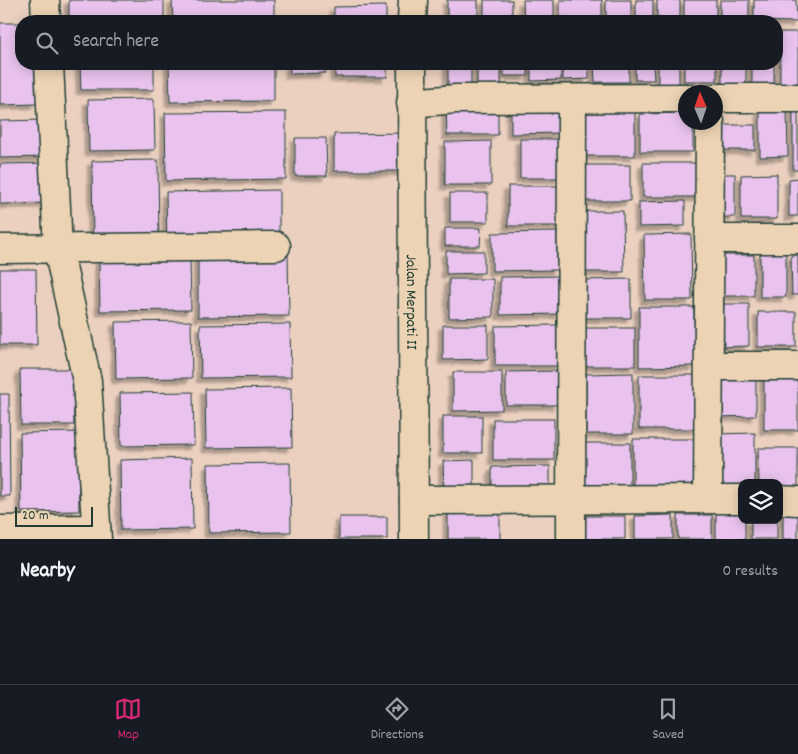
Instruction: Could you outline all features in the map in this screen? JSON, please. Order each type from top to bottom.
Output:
[{"type":"street","points":[[45,0],[46,15]]},
{"type":"street","points":[[412,15],[413,0]]},
{"type":"street","points":[[0,530],[96,534],[87,382],[58,249],[49,70]]},
{"type":"street","name":"Jalan Merpati II","points":[[412,70],[414,539]]},
{"type":"street","points":[[411,103],[456,100],[678,98]]},
{"type":"street","points":[[723,98],[798,98]]},
{"type":"street","points":[[572,99],[572,539]]},
{"type":"street","points":[[708,498],[710,130]]},
{"type":"street","points":[[709,239],[798,239]]},
{"type":"street","points":[[0,249],[276,246]]},
{"type":"street","points":[[709,366],[798,366]]},
{"type":"street","points":[[414,500],[738,499]]},
{"type":"street","points":[[783,500],[798,501]]},
{"type":"building","points":[[69,0],[164,0],[164,15],[69,15]]},
{"type":"building","points":[[172,0],[274,0],[274,15],[173,15]]},
{"type":"building","points":[[447,0],[478,0],[478,15],[447,15]]},
{"type":"building","points":[[484,0],[512,0],[512,15],[484,15]]},
{"type":"building","points":[[523,0],[554,0],[554,15],[524,15]]},
{"type":"building","points":[[560,0],[602,0],[602,15],[560,15]]},
{"type":"building","points":[[606,0],[631,0],[631,15],[606,15]]},
{"type":"building","points":[[636,0],[653,0],[653,15],[636,15]]},
{"type":"building","points":[[657,0],[680,0],[680,15],[657,15]]},
{"type":"building","points":[[684,0],[716,0],[716,15],[684,15]]},
{"type":"building","points":[[720,0],[749,0],[749,15],[720,15]]},
{"type":"building","points":[[754,0],[796,0],[797,22],[783,22],[783,15],[754,15]]},
{"type":"building","points":[[386,6],[386,15],[334,15],[334,7]]},
{"type":"building","points":[[0,23],[15,23],[15,70],[36,70],[37,104],[0,105]]},
{"type":"building","points":[[783,32],[798,32],[798,86],[780,86],[780,70],[783,70]]},
{"type":"building","points":[[80,70],[154,70],[154,90],[81,90]]},
{"type":"building","points":[[169,70],[274,70],[274,101],[170,102]]},
{"type":"building","points":[[290,70],[325,70],[325,73],[290,74]]},
{"type":"building","points":[[335,70],[387,70],[387,77],[335,77]]},
{"type":"building","points":[[448,70],[471,70],[471,85],[448,85]]},
{"type":"building","points":[[477,70],[501,70],[501,85],[477,85]]},
{"type":"building","points":[[504,70],[528,70],[528,76],[504,76]]},
{"type":"building","points":[[531,70],[561,70],[561,80],[531,81]]},
{"type":"building","points":[[563,70],[589,70],[589,79],[563,80]]},
{"type":"building","points":[[594,70],[629,70],[629,82],[595,82]]},
{"type":"building","points":[[635,70],[653,70],[654,80],[635,80]]},
{"type":"building","points":[[658,70],[679,70],[678,85],[658,85]]},
{"type":"building","points":[[684,70],[717,70],[717,81],[684,81]]},
{"type":"building","points":[[722,70],[746,70],[746,86],[723,86]]},
{"type":"building","points":[[752,70],[774,70],[774,85],[752,85]]},
{"type":"building","points":[[154,99],[155,150],[89,151],[88,100]]},
{"type":"building","points":[[511,103],[559,103],[560,133],[511,134]]},
{"type":"building","points":[[446,104],[498,104],[498,135],[447,135]]},
{"type":"building","points":[[793,106],[798,106],[798,170],[793,170]]},
{"type":"building","points":[[760,108],[787,108],[788,156],[760,157]]},
{"type":"building","points":[[286,112],[286,179],[166,181],[165,113]]},
{"type":"building","points":[[583,112],[635,112],[635,156],[583,156]]},
{"type":"building","points":[[678,113],[678,130],[693,130],[693,152],[640,152],[640,114]]},
{"type":"building","points":[[46,120],[46,157],[0,158],[0,121]]},
{"type":"building","points":[[723,125],[755,125],[755,150],[714,150],[714,130],[723,130]]},
{"type":"building","points":[[406,133],[407,171],[334,171],[334,134]]},
{"type":"building","points":[[295,138],[326,138],[327,176],[295,176]]},
{"type":"building","points":[[520,139],[560,139],[560,178],[520,178]]},
{"type":"building","points":[[491,141],[491,185],[445,185],[445,142]]},
{"type":"building","points":[[158,160],[159,244],[93,245],[92,161]]},
{"type":"building","points":[[51,163],[51,203],[0,204],[0,164]]},
{"type":"building","points":[[643,163],[698,163],[699,197],[643,197]]},
{"type":"building","points":[[578,165],[630,165],[630,201],[578,201]]},
{"type":"building","points":[[714,174],[735,174],[735,217],[714,217]]},
{"type":"building","points":[[777,174],[777,219],[741,219],[741,175]]},
{"type":"building","points":[[798,178],[798,216],[789,216],[789,179]]},
{"type":"building","points":[[508,186],[563,186],[563,226],[508,226]]},
{"type":"building","points":[[279,190],[279,245],[167,247],[166,192]]},
{"type":"building","points":[[450,193],[488,193],[488,222],[450,222]]},
{"type":"building","points":[[685,201],[685,226],[639,227],[639,202]]},
{"type":"building","points":[[578,211],[623,211],[624,272],[578,272]]},
{"type":"building","points":[[445,228],[481,228],[480,246],[445,246]]},
{"type":"building","points":[[557,232],[557,270],[492,271],[492,233]]},
{"type":"building","points":[[691,234],[692,300],[645,300],[644,235]]},
{"type":"building","points":[[446,251],[484,251],[484,273],[446,274]]},
{"type":"building","points":[[760,253],[786,253],[786,297],[760,297]]},
{"type":"building","points":[[288,254],[289,316],[198,317],[198,255]]},
{"type":"building","points":[[714,255],[754,255],[754,296],[714,296]]},
{"type":"building","points":[[798,255],[798,295],[792,295],[791,256]]},
{"type":"building","points":[[190,258],[191,310],[100,311],[99,259]]},
{"type":"building","points":[[0,269],[36,269],[37,345],[0,345]]},
{"type":"building","points":[[560,276],[560,314],[500,315],[500,277]]},
{"type":"building","points":[[449,279],[493,279],[493,317],[449,318]]},
{"type":"building","points":[[631,279],[631,318],[578,318],[578,280]]},
{"type":"building","points":[[718,304],[749,304],[749,346],[718,347]]},
{"type":"building","points":[[639,307],[694,307],[695,366],[639,367]]},
{"type":"building","points":[[758,312],[796,312],[796,347],[758,347]]},
{"type":"building","points":[[191,321],[192,378],[116,379],[115,322]]},
{"type":"building","points":[[290,324],[291,377],[201,378],[200,325]]},
{"type":"building","points":[[443,325],[488,325],[488,359],[443,360]]},
{"type":"building","points":[[558,325],[559,366],[495,366],[495,326]]},
{"type":"building","points":[[581,328],[635,328],[635,366],[581,366]]},
{"type":"building","points":[[20,369],[73,369],[74,425],[21,425]]},
{"type":"building","points":[[557,371],[557,405],[506,405],[506,372]]},
{"type":"building","points":[[453,372],[502,372],[502,410],[453,411]]},
{"type":"building","points":[[633,373],[633,434],[586,434],[586,374]]},
{"type":"building","points":[[639,375],[697,375],[697,429],[639,429]]},
{"type":"building","points":[[798,375],[798,430],[764,430],[764,376]]},
{"type":"building","points":[[716,376],[756,376],[756,416],[717,417]]},
{"type":"building","points":[[291,388],[292,447],[206,448],[205,389]]},
{"type":"building","points":[[193,392],[194,445],[121,446],[120,393]]},
{"type":"building","points":[[0,394],[9,394],[10,496],[0,496]]},
{"type":"building","points":[[443,416],[482,416],[482,453],[443,453]]},
{"type":"building","points":[[493,419],[554,419],[554,460],[493,460]]},
{"type":"building","points":[[78,432],[79,511],[21,512],[20,433]]},
{"type":"building","points":[[755,433],[755,479],[738,479],[738,487],[717,487],[717,434]]},
{"type":"building","points":[[633,439],[694,439],[695,486],[633,486]]},
{"type":"building","points":[[579,443],[630,443],[630,487],[579,487]]},
{"type":"building","points":[[758,448],[798,448],[798,489],[783,489],[783,479],[759,479]]},
{"type":"building","points":[[192,458],[193,529],[121,530],[120,460]]},
{"type":"building","points":[[474,460],[474,490],[444,490],[443,461]]},
{"type":"building","points":[[290,463],[291,532],[209,533],[208,464]]},
{"type":"building","points":[[550,466],[550,486],[492,487],[492,467]]},
{"type":"building","points":[[783,509],[798,509],[798,539],[783,539]]},
{"type":"building","points":[[500,510],[500,539],[448,539],[448,511]]},
{"type":"building","points":[[716,513],[738,513],[738,524],[745,524],[745,539],[716,539]]},
{"type":"building","points":[[673,515],[673,539],[635,539],[635,516]]},
{"type":"building","points":[[678,515],[712,515],[712,539],[678,539]]},
{"type":"building","points":[[579,516],[625,516],[625,539],[579,539]]},
{"type":"building","points":[[339,517],[387,517],[387,539],[339,539]]},
{"type":"building","points":[[751,524],[777,524],[777,539],[751,539]]}]
